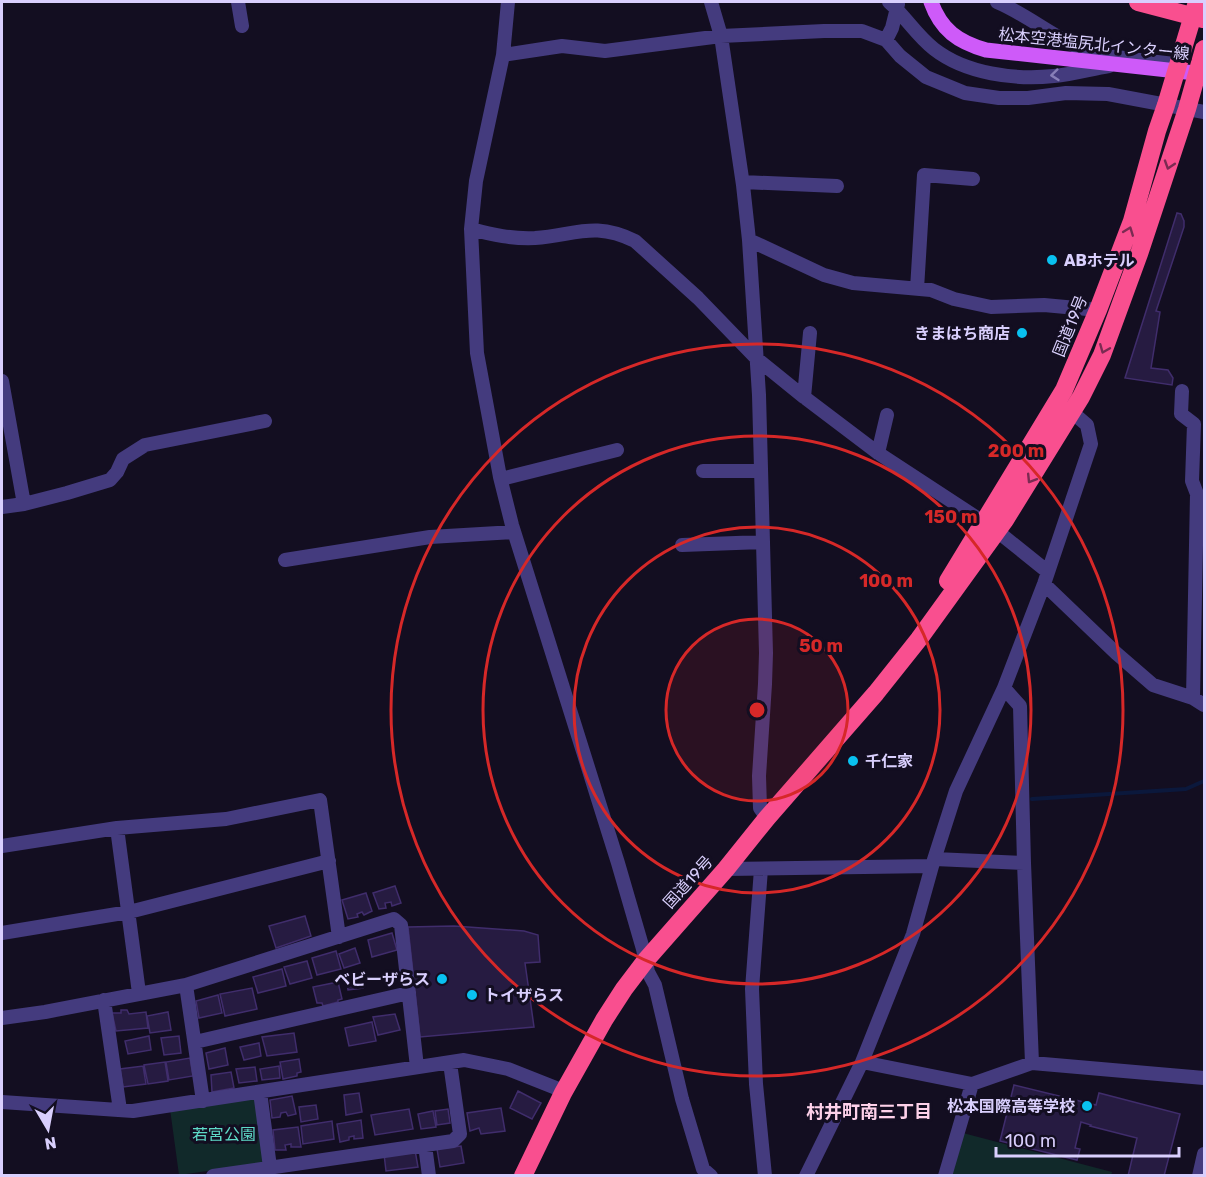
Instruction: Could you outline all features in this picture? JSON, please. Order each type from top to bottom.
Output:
[{"type":"highway","points":[[1138,2],[1204,7]]},
{"type":"highway","name":"国道19号","points":[[1065,406],[1064,390],[1132,221],[1157,131],[1187,37],[1195,2]]},
{"type":"highway","points":[[1171,5],[1204,19]]},
{"type":"highway","name":"国道19号","points":[[524,1176],[563,1093],[624,989],[646,960],[876,693],[919,639],[932,607],[990,527],[1065,406],[1081,397],[1106,345],[1196,110],[1204,49]]},
{"type":"main road","name":"松本空港塩尻北インター線","points":[[931,2],[940,22],[955,37],[976,47],[999,53],[1113,65],[1155,65],[1204,74]]},
{"type":"street","points":[[238,2],[242,26]]},
{"type":"street","points":[[508,2],[503,55],[471,180],[477,354],[501,479],[514,532],[618,863],[648,972],[656,985],[681,1099],[704,1169],[709,1175]]},
{"type":"street","points":[[711,2],[722,36],[749,240],[757,359],[766,664],[759,776],[760,808],[767,818]]},
{"type":"street","points":[[889,2],[933,49],[955,61],[989,72],[1039,77],[1113,65]]},
{"type":"street","points":[[886,40],[899,2]]},
{"type":"street","points":[[997,2],[1079,47],[1155,65],[1204,68]]},
{"type":"street","points":[[503,55],[562,46],[605,51],[722,36],[861,30],[886,40],[900,56],[926,77],[965,93],[999,98],[1028,98],[1066,93],[1108,94],[1196,110]]},
{"type":"street","points":[[917,289],[924,175],[973,179]]},
{"type":"street","points":[[743,182],[837,186]]},
{"type":"street","points":[[471,229],[500,237],[536,238],[585,230],[607,231],[635,241],[698,298],[757,359],[804,397],[878,453],[990,527],[1046,578],[1116,653],[1153,685],[1199,701],[1201,495],[1192,481],[1194,424],[1181,414],[1182,391]]},
{"type":"street","points":[[749,240],[824,275],[853,283],[931,290],[954,299],[991,307],[1044,305],[1098,310]]},
{"type":"street","points":[[804,397],[810,333]]},
{"type":"street","points":[[2,381],[24,504]]},
{"type":"street","points":[[806,1176],[862,1062],[913,934],[956,791],[1004,688],[1046,578],[1091,444],[1087,425],[1065,406]]},
{"type":"street","points":[[878,453],[887,415]]},
{"type":"street","points":[[2,507],[24,504],[110,480],[123,459],[145,445],[265,421]]},
{"type":"street","points":[[501,479],[617,450]]},
{"type":"street","points":[[703,471],[761,471]]},
{"type":"street","points":[[285,560],[430,537],[514,532]]},
{"type":"street","points":[[682,544],[763,542]]},
{"type":"street","points":[[1004,688],[1020,706],[1032,1063]]},
{"type":"street","points":[[2,846],[117,828],[226,819],[320,800],[339,937]]},
{"type":"street","points":[[117,828],[139,993]]},
{"type":"street","points":[[2,933],[129,912],[329,861]]},
{"type":"street","points":[[726,869],[933,862],[1024,863]]},
{"type":"street","points":[[760,869],[752,989],[756,1084],[765,1176]]},
{"type":"street","points":[[2,1018],[186,985],[394,918],[401,925],[417,1067]]},
{"type":"street","points":[[186,985],[203,1101]]},
{"type":"street","points":[[195,1042],[409,993]]},
{"type":"street","points":[[104,1000],[120,1110]]},
{"type":"street","points":[[2,1102],[133,1111],[464,1060],[508,1069],[563,1093]]},
{"type":"street","points":[[862,1062],[972,1084],[1032,1063],[1204,1078]]},
{"type":"street","points":[[213,1176],[453,1141],[460,1134],[450,1063]]},
{"type":"street","points":[[945,1176],[972,1084]]},
{"type":"street","points":[[260,1092],[270,1167]]},
{"type":"street","points":[[425,1145],[429,1176]]},
{"type":"street","points":[[1198,1176],[1204,1154]]},
{"type":"green space","name":"若宮公園","points":[[256,1095],[265,1163],[179,1175],[170,1109]]},
{"type":"green space","points":[[963,1133],[1112,1172],[1111,1176],[952,1176]]},
{"type":"building","points":[[1177,213],[1181,214],[1184,227],[1156,311],[1160,312],[1151,368],[1168,370],[1173,378],[1172,385],[1125,378]]},
{"type":"building","points":[[395,886],[401,903],[392,906],[391,902],[385,903],[386,908],[379,909],[373,893]]},
{"type":"building","points":[[366,893],[372,911],[364,915],[362,912],[357,914],[358,917],[348,919],[342,900]]},
{"type":"building","points":[[305,916],[311,936],[276,948],[269,926]]},
{"type":"building","name":"トイザらス","points":[[454,926],[524,931],[538,935],[540,962],[525,963],[534,1027],[420,1037],[408,927]]},
{"type":"building","points":[[392,933],[397,950],[372,957],[368,940]]},
{"type":"building","points":[[355,948],[360,963],[344,968],[339,954]]},
{"type":"building","points":[[336,951],[341,969],[317,975],[312,958]]},
{"type":"building","points":[[307,961],[312,978],[290,984],[284,967]]},
{"type":"building","points":[[282,969],[286,986],[258,993],[253,977]]},
{"type":"building","points":[[360,973],[363,988],[348,990],[346,974]]},
{"type":"building","points":[[338,982],[342,999],[323,1006],[322,1003],[317,1003],[313,987]]},
{"type":"building","points":[[252,988],[257,1009],[225,1016],[220,994]]},
{"type":"building","points":[[218,995],[222,1013],[199,1018],[196,1001]]},
{"type":"building","points":[[121,1010],[127,1010],[129,1014],[146,1012],[148,1028],[116,1031],[112,1013],[121,1013]]},
{"type":"building","points":[[168,1012],[171,1030],[150,1033],[147,1016]]},
{"type":"building","points":[[395,1014],[400,1030],[378,1035],[373,1017]]},
{"type":"building","points":[[372,1022],[376,1041],[349,1046],[345,1028]]},
{"type":"building","points":[[294,1033],[297,1052],[267,1056],[262,1037]]},
{"type":"building","points":[[149,1036],[151,1050],[128,1054],[125,1041]]},
{"type":"building","points":[[179,1036],[181,1053],[164,1055],[161,1038]]},
{"type":"building","points":[[259,1043],[261,1056],[244,1060],[240,1047]]},
{"type":"building","points":[[225,1048],[228,1065],[209,1069],[206,1053]]},
{"type":"building","points":[[190,1058],[193,1076],[169,1080],[166,1062]]},
{"type":"building","points":[[299,1059],[301,1072],[297,1073],[297,1076],[283,1079],[280,1062]]},
{"type":"building","points":[[165,1062],[168,1081],[148,1084],[144,1065]]},
{"type":"building","points":[[143,1066],[146,1084],[123,1087],[120,1069]]},
{"type":"building","points":[[279,1066],[280,1078],[262,1080],[260,1069]]},
{"type":"building","points":[[255,1067],[257,1081],[239,1083],[236,1069]]},
{"type":"building","points":[[231,1072],[234,1088],[212,1092],[211,1075]]},
{"type":"building","points":[[1014,1085],[1096,1105],[1099,1093],[1180,1114],[1164,1176],[1128,1176],[1137,1138],[1081,1122],[1075,1148],[1080,1149],[1077,1160],[1000,1141]]},
{"type":"building","points":[[518,1091],[541,1103],[532,1119],[510,1108]]},
{"type":"building","points":[[359,1093],[362,1112],[346,1115],[344,1095]]},
{"type":"building","points":[[292,1096],[296,1114],[288,1116],[286,1112],[281,1113],[280,1117],[272,1118],[270,1100]]},
{"type":"building","points":[[316,1105],[318,1119],[301,1122],[299,1107]]},
{"type":"building","points":[[501,1108],[505,1131],[481,1134],[479,1128],[470,1131],[467,1113]]},
{"type":"building","points":[[409,1109],[413,1129],[375,1135],[371,1115]]},
{"type":"building","points":[[448,1109],[450,1123],[437,1125],[435,1111]]},
{"type":"building","points":[[433,1111],[436,1127],[421,1129],[418,1114]]},
{"type":"building","points":[[361,1120],[363,1138],[354,1139],[354,1136],[340,1142],[337,1124]]},
{"type":"building","points":[[332,1121],[334,1139],[303,1144],[301,1126]]},
{"type":"building","points":[[298,1127],[301,1147],[291,1147],[291,1144],[285,1145],[286,1150],[275,1150],[273,1130]]},
{"type":"building","points":[[461,1146],[464,1163],[440,1167],[437,1149]]},
{"type":"building","points":[[415,1150],[418,1167],[386,1171],[384,1154]]},
{"type":"waterway","points":[[1032,799],[1186,789],[1204,781]]},
{"type":"place","name":"ABホテル","points":[[1052,260]]},
{"type":"place","name":"きまはち商店","points":[[1022,333]]},
{"type":"place","name":"千仁家","points":[[853,761]]},
{"type":"place","name":"ベビーザらス","points":[[442,979]]},
{"type":"place","name":"トイザらス","points":[[472,995]]},
{"type":"place","name":"松本国際高等学校","points":[[1087,1106]]},
{"type":"district","name":"村井町南三丁目","points":[[869,1112]]}]
